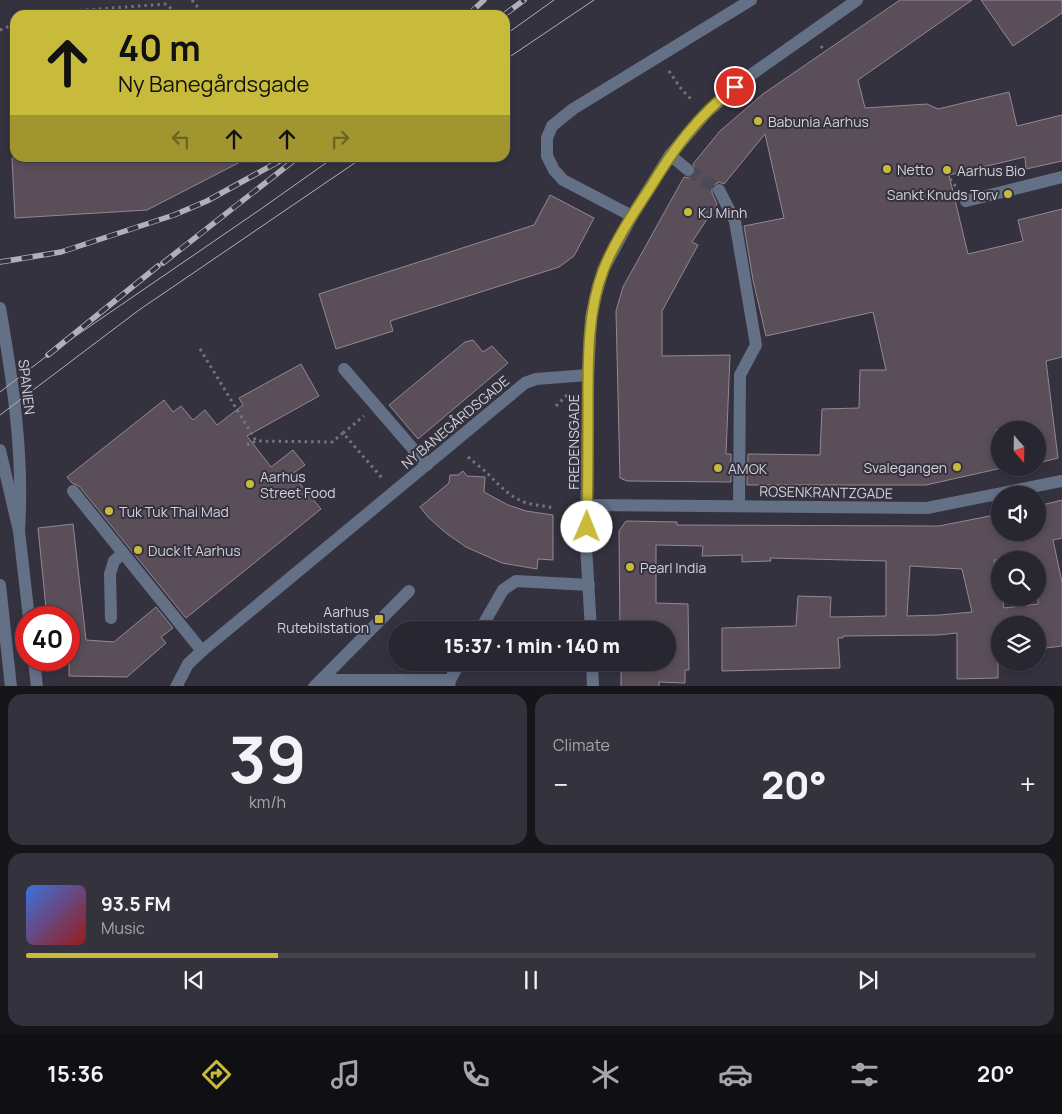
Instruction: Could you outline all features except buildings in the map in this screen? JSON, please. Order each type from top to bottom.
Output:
[{"type":"street","points":[[632,216],[564,180],[554,170],[547,156],[547,138],[552,126],[573,109],[751,0]]},
{"type":"street","points":[[588,375],[591,318],[603,270],[632,216],[670,155],[706,113],[725,95],[857,0]]},
{"type":"street","points":[[670,155],[688,170]]},
{"type":"street","points":[[966,201],[1062,177]]},
{"type":"street","points":[[719,190],[735,221],[756,345],[740,374],[739,506]]},
{"type":"street","name":"SPANIEN","points":[[0,308],[18,438],[20,484],[19,531]]},
{"type":"street","points":[[344,369],[427,465]]},
{"type":"street","name":"NY BANEGÅRDSGADE","points":[[176,686],[188,664],[202,651],[525,383],[536,379],[588,375]]},
{"type":"street","name":"FREDENSGADE","points":[[588,375],[588,505],[586,546],[591,621]]},
{"type":"street","name":"SPANIEN","points":[[0,450],[19,531],[28,606]]},
{"type":"street","name":"ROSENKRANTZGADE","points":[[588,505],[927,508],[1062,481]]},
{"type":"street","points":[[73,491],[202,651]]},
{"type":"street","points":[[111,618],[110,574],[114,562],[123,553]]},
{"type":"street","points":[[485,621],[503,590],[516,582],[589,585]]},
{"type":"street","points":[[0,585],[10,686]]},
{"type":"street","points":[[318,683],[409,591]]},
{"type":"street","points":[[35,671],[37,686]]},
{"type":"street","points":[[318,683],[450,683],[456,671]]},
{"type":"street","points":[[592,671],[593,686]]},
{"type":"path","points":[[192,0],[200,10]]},
{"type":"path","points":[[86,10],[166,4],[173,10]]},
{"type":"path","points":[[673,78],[682,90]]},
{"type":"path","points":[[200,349],[256,441]]},
{"type":"path","points":[[247,444],[256,441],[332,442],[376,406]]},
{"type":"path","points":[[343,433],[394,492]]},
{"type":"path","points":[[468,457],[489,475],[499,487],[512,496],[528,504],[555,508]]},
{"type":"tunnel","points":[[688,170],[719,190]]},
{"type":"tram line","points":[[510,31],[554,0]]},
{"type":"tram line","points":[[510,57],[594,0]]},
{"type":"tram line","points":[[0,392],[48,355],[327,162]]},
{"type":"tram line","points":[[0,415],[139,310],[356,162]]},
{"type":"railway","points":[[473,10],[484,0]]},
{"type":"railway","points":[[510,10],[524,0]]},
{"type":"railway","points":[[0,262],[61,252],[174,215],[207,201],[278,162]]},
{"type":"railway","points":[[163,263],[292,162]]},
{"type":"railway","points":[[48,355],[158,266]]},
{"type":"place","name":"Babunia Aarhus","points":[[758,121]]},
{"type":"place","name":"Netto","points":[[887,169]]},
{"type":"place","name":"Aarhus Bio","points":[[947,170]]},
{"type":"place","name":"Sankt Knuds Torv","points":[[1008,194]]},
{"type":"place","name":"KJ Minh","points":[[688,212]]},
{"type":"place","name":"Svalegangen","points":[[957,467]]},
{"type":"place","name":"AMOK","points":[[718,468]]},
{"type":"place","name":"Aarhus Street Food","points":[[250,484]]},
{"type":"place","name":"Tuk Tuk Thai Mad","points":[[109,511]]},
{"type":"place","name":"Duck It Aarhus","points":[[138,550]]},
{"type":"place","name":"Pearl India","points":[[630,567]]},
{"type":"place","name":"Aarhus Rutebilstation","points":[[379,619]]},
{"type":"route","points":[[587,527],[588,375],[591,318],[603,270],[632,216],[677,145],[706,113],[735,87]]}]
